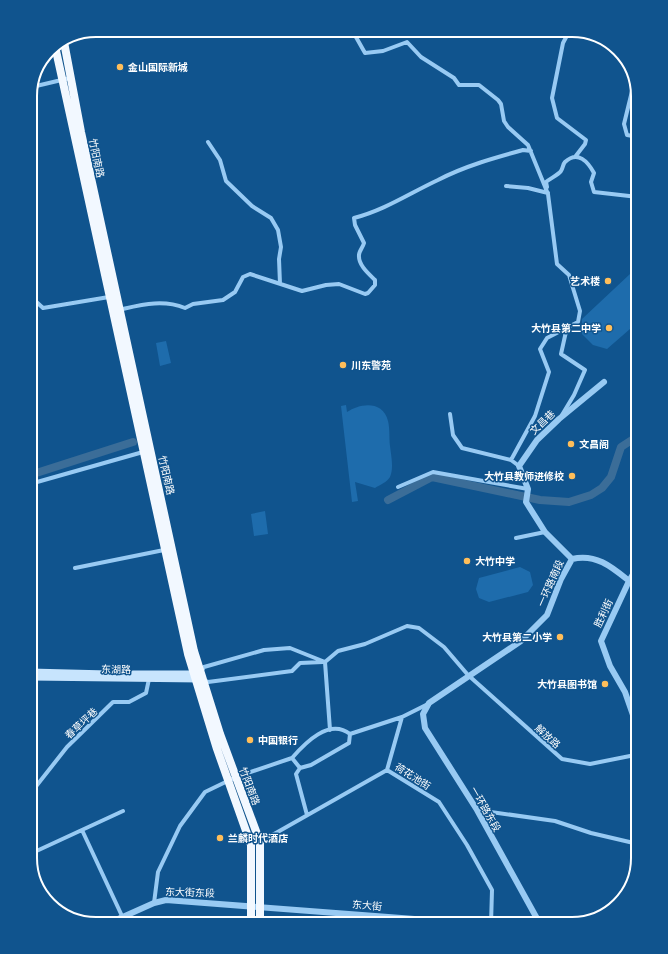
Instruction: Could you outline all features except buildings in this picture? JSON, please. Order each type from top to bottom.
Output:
[{"type":"highway","name":"竹阳南路","points":[[64,46],[66,79],[109,297],[116,310],[143,452],[164,550],[197,676],[228,781],[251,845],[251,917]]},
{"type":"highway","name":"竹阳南路","points":[[57,52],[66,79],[197,676],[260,842],[260,917]]},
{"type":"main road","name":"东湖路","points":[[37,672],[197,676]]},
{"type":"main road","name":"东湖路","points":[[37,677],[149,679],[197,676]]},
{"type":"street","points":[[356,37],[366,53],[383,51],[407,42],[421,57],[454,78],[459,85],[480,86],[499,102],[508,127],[526,142],[548,194]]},
{"type":"street","points":[[511,460],[535,416],[549,372],[540,349],[547,338],[578,322],[580,311],[569,275],[557,264],[546,182],[561,171],[565,162],[575,157],[585,144],[586,140],[557,118],[552,98],[563,43],[566,37]]},
{"type":"street","points":[[38,87],[66,79]]},
{"type":"street","points":[[631,96],[624,124],[627,135],[631,136]]},
{"type":"street","points":[[208,142],[220,160],[226,181],[252,206],[270,218],[278,230],[281,247],[279,259],[280,284]]},
{"type":"street","points":[[116,310],[148,302],[172,304],[188,308],[193,304],[223,300],[235,292],[243,277],[250,274],[302,291],[326,285],[339,284],[365,294],[371,292],[375,285],[375,280],[364,268],[359,258],[358,254],[364,243],[355,225],[354,218],[376,212],[439,179],[465,168],[523,150],[531,151]]},
{"type":"street","points":[[575,157],[588,161],[594,173],[591,182],[594,192],[631,196]]},
{"type":"street","points":[[506,186],[528,188],[548,194]]},
{"type":"street","points":[[37,302],[43,308],[109,297]]},
{"type":"street","points":[[559,419],[574,395],[585,370],[561,354],[567,327]]},
{"type":"street","name":"文昌巷","points":[[519,466],[537,440],[559,419],[604,382]]},
{"type":"street","points":[[450,414],[453,434],[462,448],[511,460],[519,466],[528,489],[526,502],[545,532],[572,559]]},
{"type":"street","points":[[37,482],[143,452]]},
{"type":"street","points":[[398,487],[433,472],[528,489]]},
{"type":"street","points":[[516,538],[545,532]]},
{"type":"street","points":[[74,568],[164,550]]},
{"type":"street","name":"一环路南段","points":[[429,703],[468,675],[521,641],[547,615],[560,579],[572,559],[581,557],[600,560],[629,581]]},
{"type":"street","name":"胜利街","points":[[631,578],[601,641],[610,666],[625,692],[631,709]]},
{"type":"street","name":"解放路","points":[[325,662],[338,651],[365,644],[407,626],[419,628],[444,647],[468,675],[562,759],[590,764],[631,756]]},
{"type":"street","points":[[290,648],[325,662],[300,663],[292,671],[208,682],[197,676],[204,667],[264,650],[290,648]]},
{"type":"street","points":[[325,662],[330,730]]},
{"type":"street","name":"春草坪巷","points":[[37,785],[67,747],[113,702],[129,702],[146,693],[149,679]]},
{"type":"street","points":[[154,902],[158,872],[180,826],[206,792],[236,777],[292,758],[315,735],[330,730],[346,731],[350,734],[402,717],[429,703]]},
{"type":"street","name":"一环路东段","points":[[429,703],[423,714],[425,728],[477,810],[536,917]]},
{"type":"street","points":[[387,770],[402,717]]},
{"type":"street","points":[[307,816],[296,774],[300,768],[311,765],[350,743],[350,734]]},
{"type":"street","points":[[292,758],[300,768]]},
{"type":"street","name":"荷花池街","points":[[260,842],[387,770],[439,802],[467,845],[492,890],[491,917]]},
{"type":"street","points":[[477,810],[555,821],[631,842]]},
{"type":"street","points":[[37,851],[123,811]]},
{"type":"street","points":[[82,830],[122,916]]},
{"type":"street","name":"东大街东段","points":[[122,916],[154,902],[166,900],[252,906]]},
{"type":"street","name":"东大街","points":[[252,906],[392,917]]},
{"type":"shaded area","points":[[630,274],[631,328],[607,349],[593,345],[582,334],[582,319]]},
{"type":"shaded area","points":[[166,341],[171,363],[160,366],[156,343]]},
{"type":"shaded area","points":[[346,405],[347,412],[364,405],[370,405],[381,409],[389,424],[392,462],[392,470],[389,479],[375,488],[355,482],[358,501],[352,502],[341,406]]},
{"type":"shaded area","points":[[265,511],[268,534],[254,536],[251,514]]},
{"type":"shaded area","points":[[520,567],[530,572],[533,585],[528,592],[489,602],[479,598],[476,589],[479,578]]},
{"type":"waterway","points":[[388,500],[432,477],[540,500],[569,502],[591,495],[602,488],[611,477],[621,447],[631,441]]},
{"type":"waterway","points":[[37,473],[133,442]]},
{"type":"place","name":"金山国际新城","points":[[120,67]]},
{"type":"place","name":"艺术楼","points":[[608,281]]},
{"type":"place","name":"大竹县第二中学","points":[[609,328]]},
{"type":"place","name":"川东警苑","points":[[343,365]]},
{"type":"place","name":"文昌阁","points":[[571,444]]},
{"type":"place","name":"大竹县教师进修校","points":[[572,476]]},
{"type":"place","name":"大竹中学","points":[[467,561]]},
{"type":"place","name":"大竹县第二小学","points":[[560,637]]},
{"type":"place","name":"大竹县图书馆","points":[[605,684]]},
{"type":"place","name":"中国银行","points":[[250,740]]},
{"type":"place","name":"兰麟时代酒店","points":[[220,838]]}]
